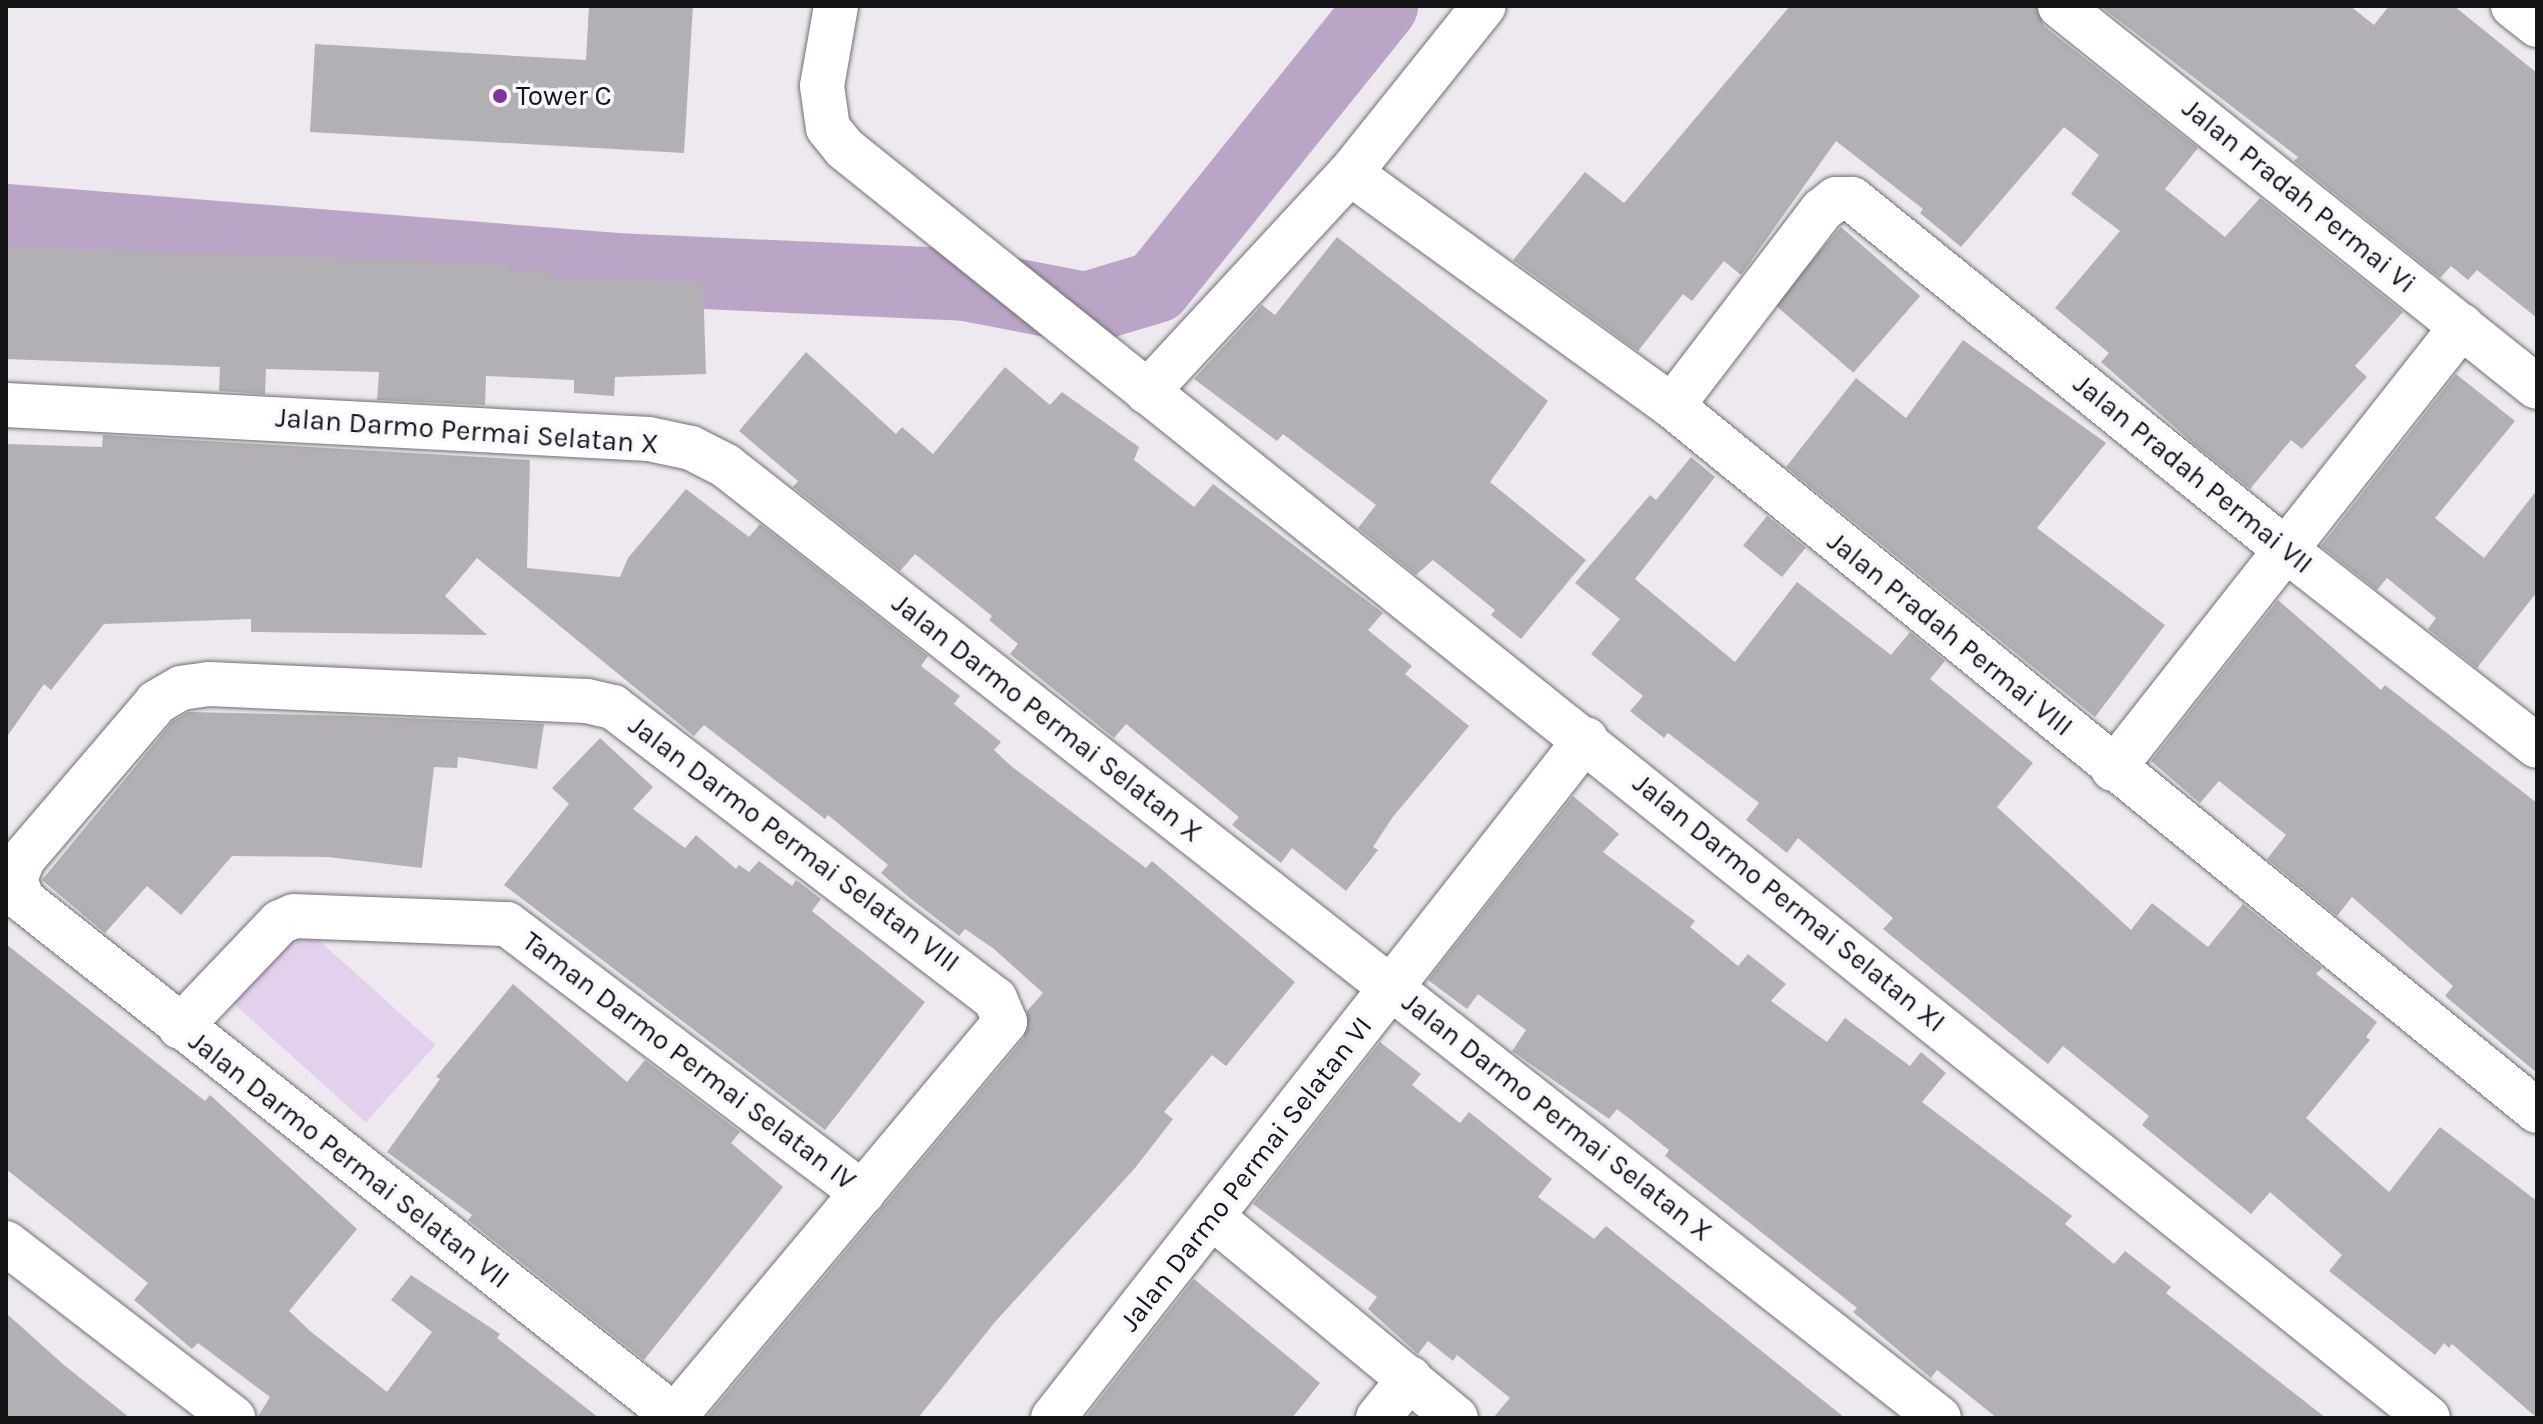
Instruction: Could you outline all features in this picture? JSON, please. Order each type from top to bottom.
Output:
[{"type":"street","name":"Jalan Darmo Permai Selatan XI","points":[[836,6],[822,86],[828,128],[844,148],[1586,739],[2411,1412]]},
{"type":"street","points":[[1147,392],[1350,173],[1484,6]]},
{"type":"street","name":"Jalan Pradah Permai Vi","points":[[2060,6],[2537,387]]},
{"type":"street","name":"Jalan Pradah Permai VIII","points":[[1350,173],[1672,406],[2113,769],[2537,1111]]},
{"type":"street","name":"Jalan Pradah Permai VII","points":[[1672,406],[1822,210],[1836,199],[1852,199],[2286,550],[2537,746]]},
{"type":"street","points":[[2113,769],[2462,326]]},
{"type":"street","name":"Jalan Darmo Permai Selatan X","points":[[6,405],[649,439],[691,448],[726,466],[1939,1418]]},
{"type":"street","name":"Jalan Darmo Permai Selatan VIII","points":[[23,900],[15,880],[23,859],[157,702],[181,688],[209,684],[586,701],[613,707],[1002,1009],[1005,1022],[676,1417]]},
{"type":"street","name":"Jalan Darmo Permai Selatan VI","points":[[1053,1418],[1586,739]]},
{"type":"street","name":"Jalan Darmo Permai Selatan VII","points":[[23,900],[676,1417]]},
{"type":"street","name":"Taman Darmo Permai Selatan IV","points":[[180,1027],[280,922],[294,916],[507,924],[863,1193]]},
{"type":"street","points":[[1212,1217],[1456,1418]]},
{"type":"street","points":[[6,1243],[233,1418]]},
{"type":"street","points":[[1378,1418],[1410,1378]]},
{"type":"shaded area","points":[[303,926],[435,1045],[366,1122],[233,1003]]},
{"type":"building","name":"Tower C","points":[[589,6],[693,6],[684,153],[310,132],[315,44],[586,60]]},
{"type":"building","points":[[1790,6],[2036,6],[2044,26],[2198,148],[2165,189],[2225,237],[2260,198],[2403,312],[2355,366],[2367,377],[2302,449],[2291,440],[2250,489],[2194,444],[2101,362],[2109,353],[2055,308],[2120,231],[2071,194],[2099,155],[2064,127],[1961,247],[1920,213],[1923,209],[1836,141],[1741,275],[1724,261],[1692,301],[1683,294],[1638,351],[1513,260],[1585,172],[1624,203]]},
{"type":"building","points":[[2100,6],[2350,6],[2374,25],[2389,6],[2454,6],[2537,73],[2537,318],[2477,270],[2468,280],[2451,266],[2440,278],[2294,161],[2298,157]]},
{"type":"building","points":[[1841,227],[1920,296],[1853,373],[1774,304]]},
{"type":"building","points":[[1337,237],[1548,401],[1490,482],[1586,560],[1521,639],[1491,615],[1495,610],[1433,560],[1416,575],[1358,528],[1376,505],[1283,434],[1277,441],[1194,379],[1262,305],[1275,315]]},
{"type":"building","points":[[6,246],[509,264],[508,270],[549,272],[548,277],[703,281],[706,374],[615,377],[614,396],[574,393],[574,380],[486,376],[485,405],[377,400],[379,372],[266,369],[265,394],[219,391],[220,367],[6,359]]},
{"type":"building","points":[[1963,340],[2106,443],[2037,528],[2165,625],[2095,717],[1786,467],[1856,378],[1906,418]]},
{"type":"building","points":[[806,352],[896,434],[902,427],[933,454],[1005,367],[1050,405],[1062,392],[1139,447],[1134,460],[1194,507],[1213,484],[1383,613],[1368,630],[1412,666],[1405,674],[1469,726],[1392,818],[1373,847],[1378,850],[1346,891],[1292,848],[1281,863],[1232,825],[1239,817],[1126,724],[1114,738],[1010,654],[1018,644],[989,620],[992,616],[915,554],[900,571],[793,487],[798,481],[739,431]]},
{"type":"building","points":[[2456,374],[2515,421],[2435,518],[2484,558],[2537,490],[2537,592],[2477,668],[2428,629],[2436,618],[2387,578],[2377,590],[2321,546]]},
{"type":"building","points":[[103,435],[530,460],[527,568],[620,577],[628,558],[686,489],[749,537],[760,524],[928,656],[921,666],[960,696],[954,704],[1001,742],[994,750],[1011,766],[1146,868],[1152,861],[1295,982],[1226,1066],[1212,1055],[1164,1112],[1173,1119],[1135,1168],[995,1322],[918,1418],[706,1418],[1024,1038],[1027,1011],[1043,993],[994,949],[965,929],[959,936],[911,899],[881,873],[888,865],[828,815],[825,819],[704,725],[694,736],[477,558],[445,596],[487,635],[251,632],[251,619],[104,624],[51,690],[44,684],[6,738],[6,444],[102,447]]},
{"type":"building","points":[[1691,457],[1715,477],[1635,579],[1735,662],[1797,582],[1891,655],[1910,632],[1945,661],[1930,679],[2033,763],[1997,807],[2131,930],[2152,903],[2208,947],[2243,904],[2322,968],[2316,974],[2377,1022],[2366,1037],[2370,1040],[2306,1118],[2389,1192],[2440,1127],[2537,1201],[2537,1418],[2452,1344],[2449,1348],[2444,1343],[2435,1355],[2329,1271],[2342,1255],[2270,1192],[2251,1214],[2142,1125],[2149,1116],[2063,1046],[2048,1064],[1883,929],[1893,918],[1798,838],[1787,853],[1746,820],[1759,803],[1668,733],[1664,738],[1630,711],[1643,696],[1591,654],[1620,619],[1575,583],[1650,495],[1656,500]]},
{"type":"building","points":[[1767,516],[1806,547],[1782,577],[1743,546]]},
{"type":"building","points":[[2278,600],[2381,690],[2385,685],[2537,803],[2537,1073],[2445,996],[2453,986],[2352,897],[2337,916],[2267,859],[2286,835],[2219,781],[2200,803],[2151,761]]},
{"type":"building","points":[[189,712],[544,724],[537,769],[458,757],[457,768],[434,767],[422,868],[328,857],[232,856],[181,915],[147,886],[105,933],[42,880],[173,721]]},
{"type":"building","points":[[600,738],[653,787],[633,809],[685,848],[696,835],[736,869],[739,865],[749,872],[759,861],[792,886],[796,880],[821,899],[812,911],[925,1002],[825,1130],[504,885],[569,804],[552,788]]},
{"type":"building","points":[[1573,796],[1619,834],[1603,852],[1695,921],[1690,927],[1738,966],[1748,954],[1786,984],[1771,1001],[1827,1042],[1845,1018],[1910,1066],[1921,1052],[1946,1073],[1922,1102],[2072,1216],[2065,1224],[2114,1264],[2125,1251],[2171,1287],[2166,1293],[2326,1418],[1997,1418],[1937,1370],[1931,1378],[1853,1312],[1857,1308],[1665,1156],[1669,1150],[1617,1109],[1609,1119],[1512,1051],[1526,1030],[1478,994],[1467,1009],[1428,980]]},
{"type":"building","points":[[6,944],[205,1101],[210,1095],[357,1229],[289,1311],[310,1331],[387,1392],[432,1332],[391,1300],[411,1275],[500,1334],[497,1338],[599,1418],[257,1418],[270,1397],[198,1343],[192,1349],[134,1300],[148,1283],[6,1169]]},
{"type":"building","points":[[513,984],[627,1082],[645,1060],[740,1132],[731,1143],[783,1187],[644,1360],[468,1220],[472,1215],[387,1152],[440,1079],[436,1077]]},
{"type":"building","points":[[1380,1042],[1421,1074],[1412,1085],[1460,1123],[1469,1112],[1552,1179],[1538,1197],[1594,1239],[1606,1226],[1845,1418],[1493,1418],[1510,1398],[1457,1355],[1453,1361],[1428,1341],[1418,1354],[1368,1309],[1377,1297],[1253,1204]]},
{"type":"building","points":[[1194,1279],[1320,1383],[1292,1418],[1085,1418]]},
{"type":"building","points":[[6,1313],[64,1365],[130,1418],[6,1418]]},
{"type":"waterway","points":[[6,220],[616,269],[965,285],[1086,308],[1156,287],[1382,6]]},
{"type":"place","name":"Tower C","points":[[500,96]]}]
